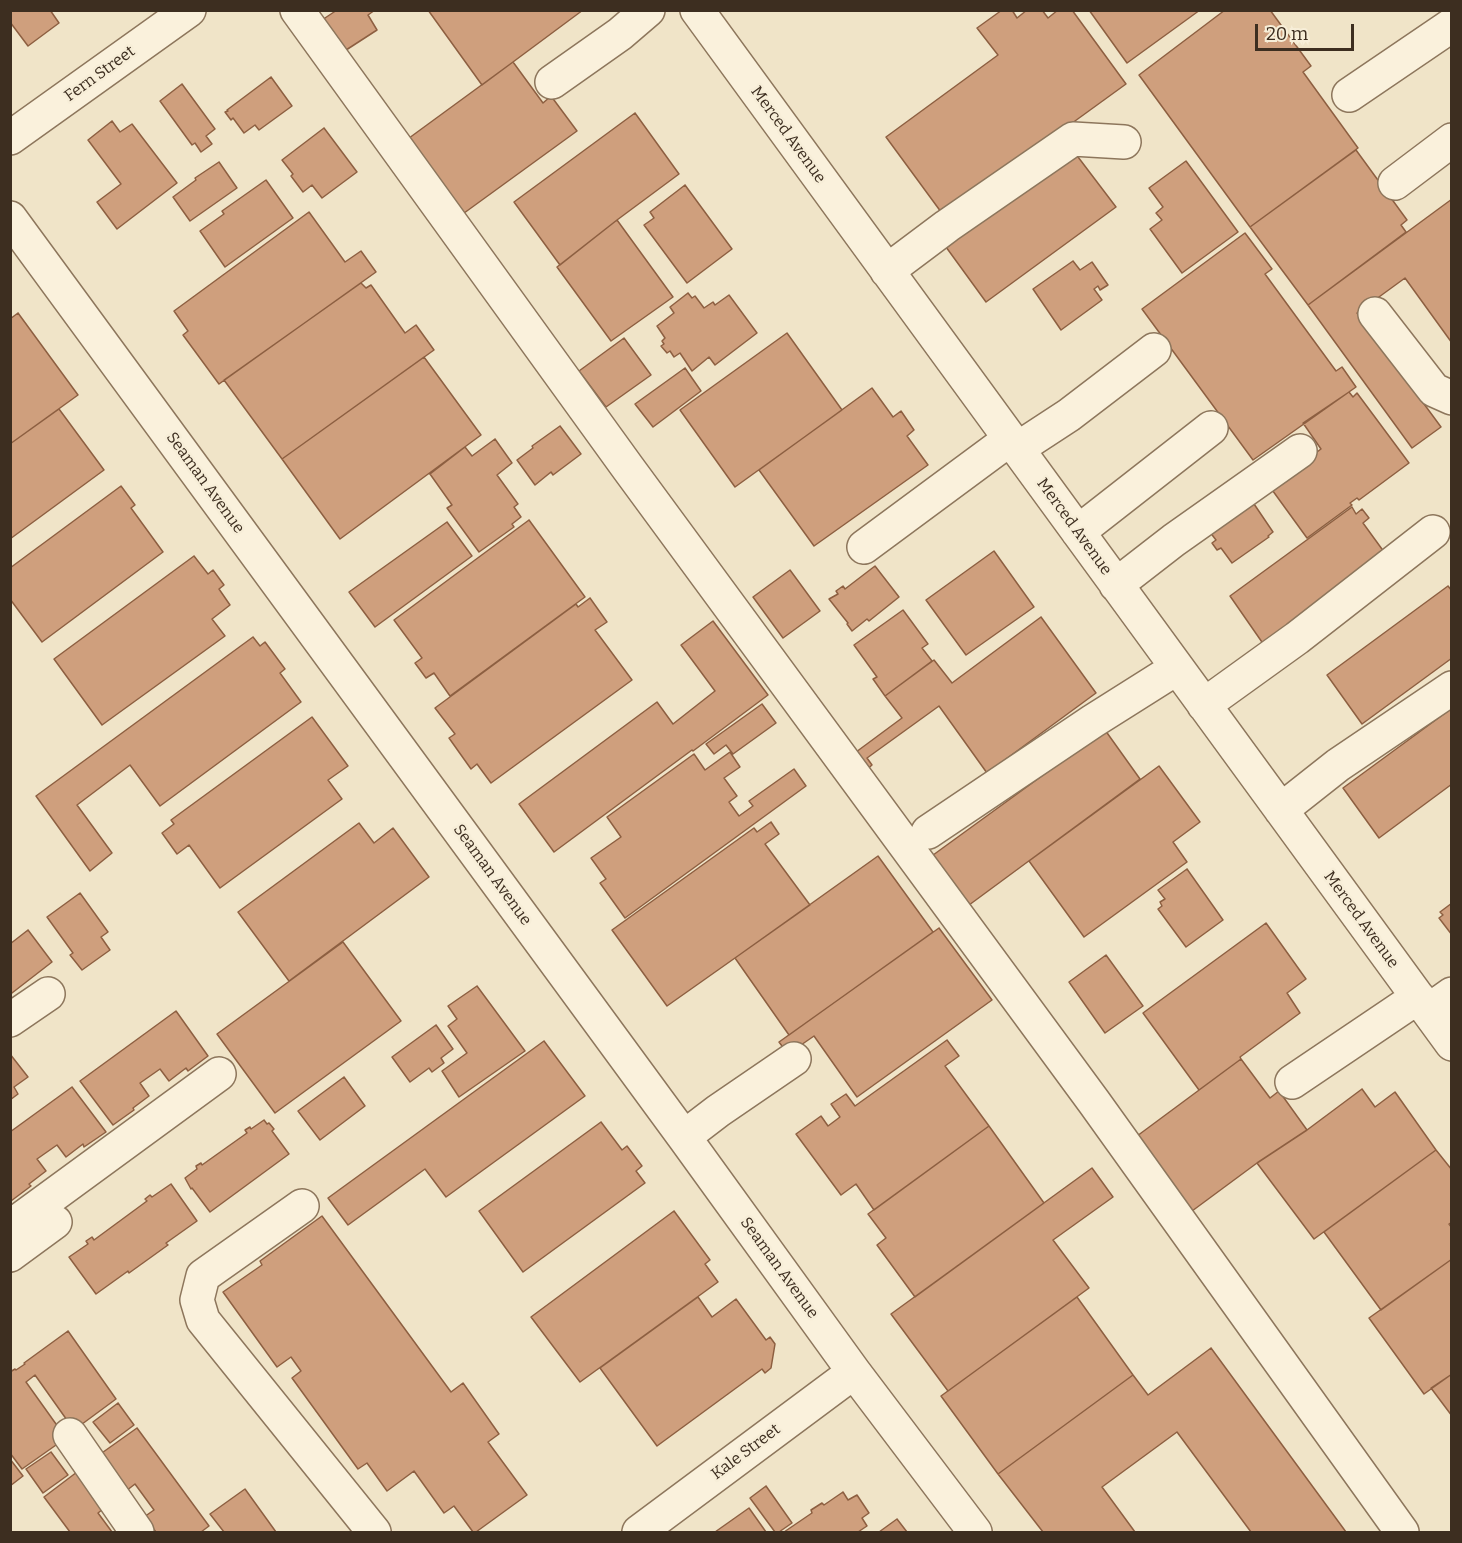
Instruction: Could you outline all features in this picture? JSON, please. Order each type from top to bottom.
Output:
[{"type":"street","name":"Fern Street","points":[[10,138],[189,10]]},
{"type":"street","points":[[297,10],[628,468],[1094,1102],[1402,1533]]},
{"type":"street","points":[[552,82],[620,34],[648,10]]},
{"type":"street","name":"Merced Avenue","points":[[697,10],[1281,810],[1432,1001],[1452,1044]]},
{"type":"street","points":[[1349,95],[1452,23],[1444,10]]},
{"type":"street","points":[[887,271],[947,226],[1073,139],[1124,142]]},
{"type":"street","points":[[1395,183],[1452,140]]},
{"type":"street","name":"Seaman Avenue","points":[[10,218],[20,253],[684,1137],[854,1372],[975,1533]]},
{"type":"street","points":[[1375,314],[1434,390],[1452,398]]},
{"type":"street","points":[[864,547],[1014,444],[1069,415],[1154,350]]},
{"type":"street","points":[[1078,532],[1211,428]]},
{"type":"street","points":[[1116,585],[1174,540],[1300,452]]},
{"type":"street","points":[[1204,705],[1297,638],[1433,532]]},
{"type":"street","points":[[928,832],[1093,721],[1177,668]]},
{"type":"street","points":[[1281,810],[1338,765],[1452,687]]},
{"type":"street","points":[[10,1020],[48,994]]},
{"type":"street","points":[[1292,1082],[1432,1001]]},
{"type":"street","points":[[684,1137],[794,1059]]},
{"type":"street","points":[[10,1227],[219,1074]]},
{"type":"street","points":[[10,1255],[211,1108]]},
{"type":"street","points":[[302,1206],[203,1276],[197,1300],[203,1320],[374,1533]]},
{"type":"street","name":"Kale Street","points":[[639,1533],[854,1372]]},
{"type":"street","points":[[70,1435],[137,1533]]},
{"type":"building","points":[[10,10],[50,10],[59,23],[28,46],[10,22]]},
{"type":"building","points":[[337,10],[375,10],[368,15],[377,30],[343,52],[322,20]]},
{"type":"building","points":[[428,10],[583,10],[482,85]]},
{"type":"building","points":[[1002,10],[1012,10],[1017,18],[1027,10],[1042,10],[1048,18],[1058,10],[1072,10],[1126,84],[944,216],[886,137],[998,55],[977,28]]},
{"type":"building","points":[[1089,10],[1200,10],[1127,63]]},
{"type":"building","points":[[1225,10],[1270,10],[1311,66],[1303,72],[1358,148],[1250,227],[1139,75]]},
{"type":"building","points":[[513,62],[543,103],[551,96],[577,131],[460,216],[405,141]]},
{"type":"building","points":[[271,77],[292,106],[259,130],[255,125],[244,133],[233,118],[231,120],[225,112]]},
{"type":"building","points":[[182,84],[215,129],[206,136],[212,144],[201,152],[195,143],[192,145],[160,101]]},
{"type":"building","points":[[635,113],[679,174],[560,265],[514,202]]},
{"type":"building","points":[[112,121],[120,132],[132,124],[177,183],[117,229],[97,202],[121,184],[88,140]]},
{"type":"building","points":[[324,128],[357,172],[322,198],[312,185],[303,192],[282,160]]},
{"type":"building","points":[[1356,150],[1407,220],[1401,225],[1406,232],[1308,305],[1250,227]]},
{"type":"building","points":[[1075,153],[1116,207],[986,302],[946,247]]},
{"type":"building","points":[[1186,161],[1238,232],[1182,273],[1150,229],[1162,220],[1156,213],[1163,207],[1149,188]]},
{"type":"building","points":[[219,162],[237,188],[190,221],[173,197]]},
{"type":"building","points":[[266,180],[293,218],[225,267],[200,231],[224,214],[222,211]]},
{"type":"building","points":[[685,185],[732,249],[687,283],[644,225],[654,218],[650,212]]},
{"type":"building","points":[[1452,199],[1452,343],[1405,278],[1357,313],[1441,427],[1412,448],[1308,305]]},
{"type":"building","points":[[309,212],[345,262],[361,251],[376,272],[219,384],[183,335],[188,331],[174,311]]},
{"type":"building","points":[[617,220],[673,297],[611,341],[557,267]]},
{"type":"building","points":[[1245,233],[1272,269],[1265,274],[1336,371],[1342,367],[1356,387],[1253,460],[1142,309]]},
{"type":"building","points":[[1073,261],[1080,270],[1092,262],[1108,285],[1100,290],[1098,286],[1094,289],[1102,300],[1061,330],[1033,289]]},
{"type":"building","points":[[361,283],[366,288],[371,285],[405,333],[416,325],[434,350],[282,459],[224,380]]},
{"type":"building","points":[[688,293],[692,298],[695,296],[704,308],[713,302],[715,305],[729,295],[757,333],[715,365],[709,357],[692,371],[680,353],[674,357],[670,351],[667,353],[661,346],[665,338],[657,326],[674,313],[670,307]]},
{"type":"building","points":[[18,313],[78,395],[10,444],[10,319]]},
{"type":"building","points":[[787,333],[842,410],[735,487],[680,410]]},
{"type":"building","points":[[624,338],[651,375],[606,407],[579,371]]},
{"type":"building","points":[[424,357],[481,435],[340,539],[282,459]]},
{"type":"building","points":[[685,368],[701,391],[653,427],[635,404]]},
{"type":"building","points":[[872,388],[893,417],[901,411],[914,430],[907,436],[928,465],[814,546],[759,470]]},
{"type":"building","points":[[1349,392],[1353,397],[1357,393],[1409,463],[1359,500],[1357,498],[1350,503],[1352,505],[1307,538],[1270,487],[1321,449],[1303,423]]},
{"type":"building","points":[[59,409],[104,470],[10,539],[10,444]]},
{"type":"building","points":[[560,426],[581,454],[553,475],[551,472],[535,485],[517,460]]},
{"type":"building","points":[[495,439],[512,463],[497,475],[518,504],[514,507],[521,517],[512,524],[514,527],[479,552],[447,508],[452,505],[430,474],[465,447],[472,456]]},
{"type":"building","points":[[121,486],[135,505],[131,508],[163,552],[42,642],[10,599],[10,568]]},
{"type":"building","points":[[1252,501],[1273,532],[1232,563],[1221,548],[1217,550],[1212,543],[1216,540],[1206,527]]},
{"type":"building","points":[[1352,507],[1356,514],[1362,509],[1369,518],[1363,523],[1387,556],[1264,645],[1230,596]]},
{"type":"building","points":[[529,520],[585,597],[450,696],[434,673],[426,678],[415,663],[422,658],[394,620]]},
{"type":"building","points":[[447,522],[472,556],[375,627],[349,592]]},
{"type":"building","points":[[994,551],[1034,607],[966,655],[926,600]]},
{"type":"building","points":[[194,556],[208,574],[213,570],[224,585],[219,589],[230,605],[212,619],[225,636],[102,725],[54,659]]},
{"type":"building","points":[[875,566],[899,597],[869,621],[867,619],[852,631],[829,599],[838,594],[836,591],[843,586],[845,589]]},
{"type":"building","points":[[790,570],[820,611],[783,638],[753,597]]},
{"type":"building","points":[[1448,586],[1452,591],[1452,658],[1362,724],[1327,675]]},
{"type":"building","points":[[590,598],[607,622],[595,630],[632,680],[491,783],[477,764],[471,769],[449,738],[455,734],[435,708],[576,604],[578,607]]},
{"type":"building","points":[[903,610],[928,644],[922,648],[932,661],[885,696],[873,679],[877,677],[854,645]]},
{"type":"building","points":[[1041,617],[1096,693],[987,773],[939,706],[867,758],[872,765],[864,772],[852,755],[902,718],[885,696],[934,660],[952,683]]},
{"type":"building","points":[[713,621],[768,695],[554,852],[519,804],[657,702],[673,724],[715,691],[681,645]]},
{"type":"building","points":[[253,637],[260,646],[265,642],[285,669],[280,673],[301,702],[160,806],[130,765],[77,805],[112,853],[90,871],[36,796]]},
{"type":"building","points":[[762,704],[776,723],[733,754],[726,745],[714,754],[706,744]]},
{"type":"building","points":[[1452,708],[1452,784],[1379,838],[1343,788]]},
{"type":"building","points":[[312,717],[348,766],[328,780],[342,799],[220,888],[189,845],[177,854],[162,833],[174,824],[171,820]]},
{"type":"building","points":[[1105,730],[1140,779],[965,908],[929,858]]},
{"type":"building","points":[[730,752],[740,767],[724,778],[737,796],[729,802],[739,816],[753,806],[749,801],[794,769],[806,786],[625,918],[600,883],[606,879],[591,858],[621,837],[607,817],[694,754],[705,770]]},
{"type":"building","points":[[1159,766],[1200,822],[1173,842],[1187,862],[1084,937],[1029,861]]},
{"type":"building","points":[[771,822],[779,834],[765,844],[810,905],[667,1006],[612,930],[754,828],[757,832]]},
{"type":"building","points":[[359,823],[374,843],[393,828],[429,877],[289,981],[238,912]]},
{"type":"building","points":[[878,856],[933,932],[789,1035],[735,958]]},
{"type":"building","points":[[1187,869],[1223,920],[1186,947],[1158,909],[1162,906],[1160,902],[1165,899],[1158,890]]},
{"type":"building","points":[[80,893],[108,932],[101,937],[110,950],[82,970],[70,955],[73,953],[47,917]]},
{"type":"building","points":[[1452,903],[1452,935],[1439,918],[1443,915],[1440,912]]},
{"type":"building","points":[[1266,923],[1306,979],[1287,993],[1300,1013],[1199,1090],[1143,1013]]},
{"type":"building","points":[[939,928],[992,1000],[857,1097],[814,1036],[788,1054],[779,1042]]},
{"type":"building","points":[[28,930],[52,962],[12,993],[10,990],[10,944]]},
{"type":"building","points":[[343,942],[401,1021],[275,1113],[217,1034]]},
{"type":"building","points":[[1106,955],[1143,1006],[1105,1033],[1069,982]]},
{"type":"building","points":[[477,986],[525,1051],[459,1097],[442,1071],[467,1053],[448,1026],[457,1019],[448,1006]]},
{"type":"building","points":[[176,1011],[208,1056],[188,1071],[186,1068],[169,1081],[160,1069],[140,1083],[149,1096],[113,1125],[80,1081]]},
{"type":"building","points":[[436,1025],[453,1049],[441,1058],[444,1063],[432,1072],[429,1068],[410,1082],[392,1057]]},
{"type":"building","points":[[947,1040],[959,1056],[945,1066],[989,1126],[874,1210],[856,1184],[841,1195],[796,1134],[821,1116],[828,1126],[840,1117],[831,1104],[846,1094],[855,1106]]},
{"type":"building","points":[[544,1041],[585,1096],[446,1197],[425,1169],[348,1225],[328,1198]]},
{"type":"building","points":[[10,1054],[28,1077],[14,1087],[18,1094],[10,1100]]},
{"type":"building","points":[[1241,1059],[1270,1098],[1279,1091],[1307,1130],[1257,1163],[1188,1214],[1133,1139]]},
{"type":"building","points":[[344,1077],[365,1106],[320,1140],[298,1111]]},
{"type":"building","points":[[72,1087],[106,1132],[84,1147],[83,1144],[66,1157],[57,1145],[37,1159],[46,1171],[11,1201],[10,1132]]},
{"type":"building","points":[[1362,1089],[1375,1107],[1395,1092],[1436,1150],[1314,1239],[1257,1163],[1307,1130]]},
{"type":"building","points":[[264,1120],[274,1129],[272,1131],[289,1154],[210,1212],[185,1178],[197,1169],[196,1166],[201,1163],[202,1165],[247,1133],[245,1130],[250,1127],[251,1129]]},
{"type":"building","points":[[601,1122],[622,1150],[627,1146],[642,1166],[636,1171],[645,1183],[523,1272],[479,1211]]},
{"type":"building","points":[[989,1126],[1044,1203],[915,1297],[877,1245],[886,1238],[868,1214]]},
{"type":"building","points":[[1436,1150],[1452,1170],[1452,1222],[1449,1224],[1452,1228],[1452,1259],[1381,1310],[1324,1232]]},
{"type":"building","points":[[1092,1168],[1113,1197],[1053,1240],[1089,1288],[948,1391],[891,1314]]},
{"type":"building","points":[[171,1184],[197,1221],[166,1243],[168,1245],[96,1294],[69,1257],[88,1244],[86,1241],[92,1237],[94,1240],[147,1201],[145,1199],[150,1195],[152,1197]]},
{"type":"building","points":[[674,1211],[710,1260],[705,1264],[718,1282],[580,1382],[531,1317]]},
{"type":"building","points":[[322,1216],[451,1392],[463,1383],[499,1434],[488,1442],[527,1495],[476,1532],[473,1532],[454,1506],[444,1513],[414,1471],[387,1491],[367,1463],[358,1469],[292,1378],[301,1371],[291,1357],[277,1367],[223,1292],[262,1265],[260,1261]]},
{"type":"building","points":[[1452,1259],[1452,1374],[1424,1394],[1369,1318]]},
{"type":"building","points":[[698,1297],[712,1317],[736,1299],[766,1340],[770,1337],[775,1344],[771,1368],[765,1373],[762,1369],[657,1446],[600,1368]]},
{"type":"building","points":[[1077,1297],[1133,1375],[998,1474],[941,1396]]},
{"type":"building","points":[[68,1331],[116,1399],[74,1430],[35,1375],[26,1382],[66,1438],[22,1469],[10,1453],[10,1372],[25,1364]]},
{"type":"building","points":[[1211,1348],[1346,1532],[1251,1532],[1177,1432],[1102,1487],[1135,1532],[1043,1532],[998,1474],[1133,1375],[1148,1395]]},
{"type":"building","points":[[1452,1374],[1452,1416],[1431,1388]]},
{"type":"building","points":[[118,1403],[134,1425],[110,1443],[93,1422]]},
{"type":"building","points":[[137,1428],[209,1526],[201,1532],[156,1532],[144,1517],[154,1510],[135,1484],[126,1491],[99,1455]]},
{"type":"building","points":[[51,1452],[68,1475],[43,1493],[26,1469]]},
{"type":"building","points":[[10,1459],[23,1476],[10,1486]]},
{"type":"building","points":[[81,1469],[108,1505],[98,1513],[112,1532],[70,1532],[44,1497]]},
{"type":"building","points":[[766,1486],[792,1523],[779,1532],[775,1532],[750,1498]]},
{"type":"building","points":[[245,1489],[276,1532],[224,1532],[210,1514]]},
{"type":"building","points":[[843,1492],[848,1500],[857,1495],[869,1513],[862,1518],[867,1526],[858,1532],[784,1532],[812,1513],[811,1510],[822,1503],[824,1505]]},
{"type":"building","points":[[749,1508],[766,1532],[715,1532]]},
{"type":"building","points":[[897,1519],[907,1532],[879,1532]]}]
